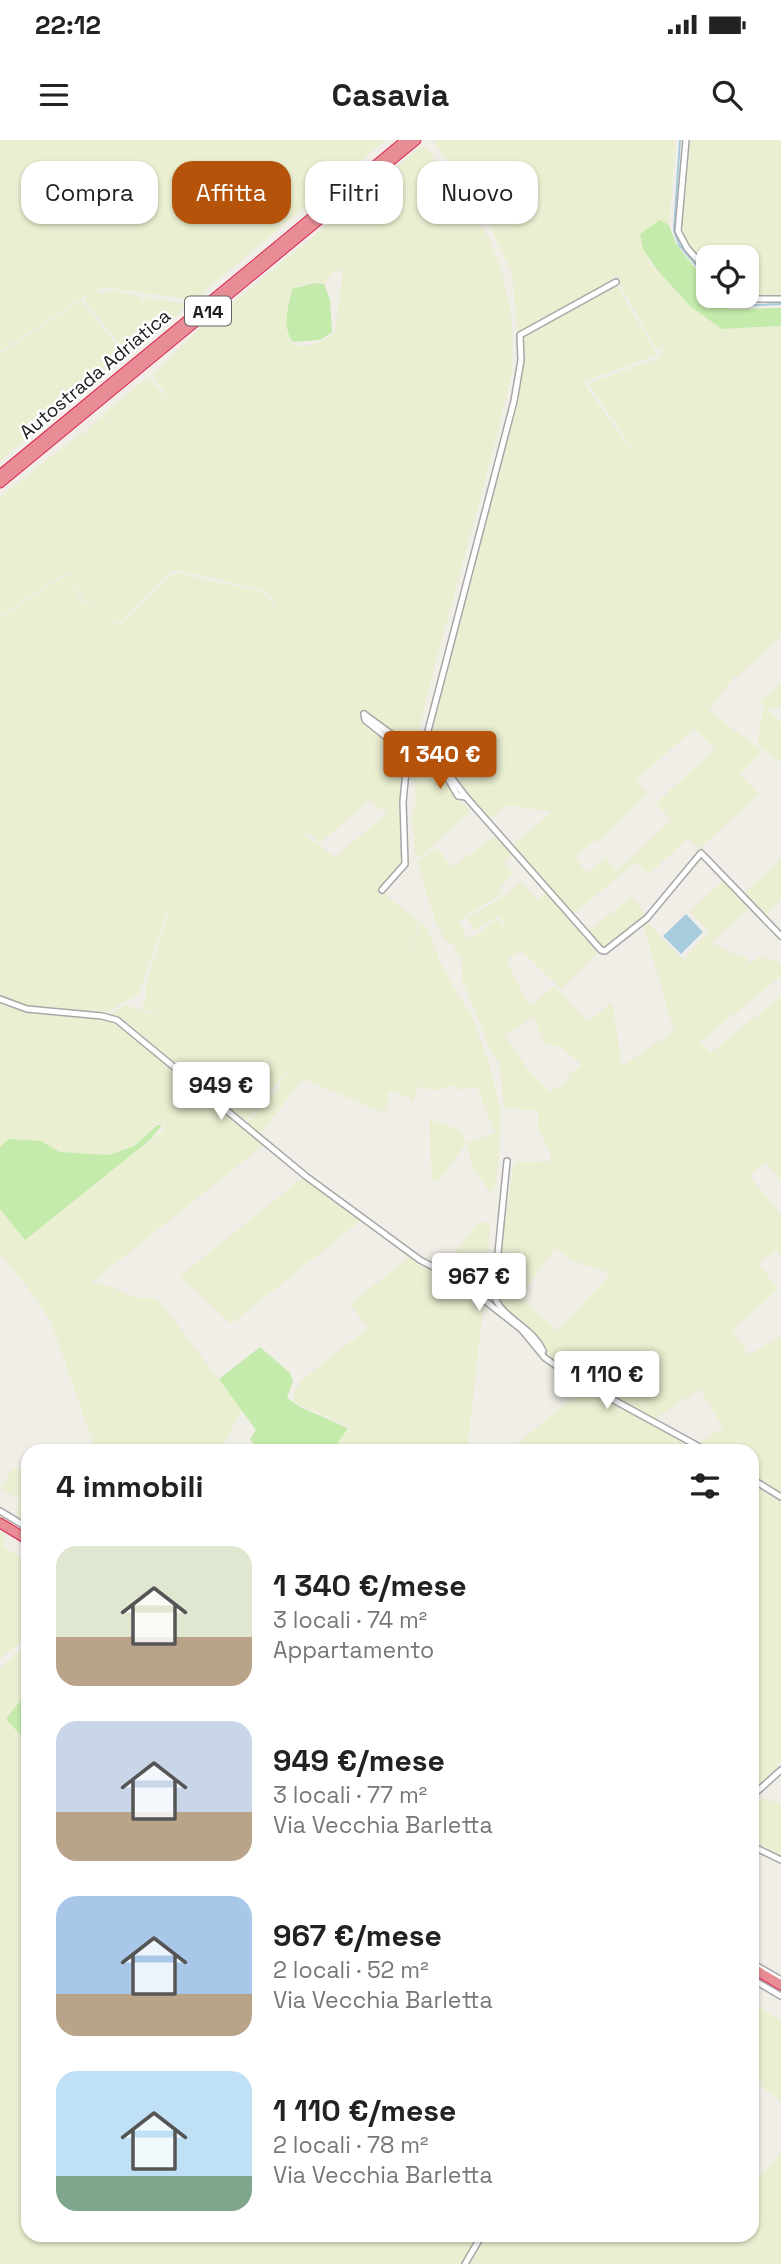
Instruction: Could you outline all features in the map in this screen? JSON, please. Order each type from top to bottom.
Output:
[{"type":"highway","name":"Autostrada Adriatica","points":[[0,475],[406,140]]},
{"type":"highway","name":"Autostrada Adriatica","points":[[0,483],[416,140]]},
{"type":"highway","points":[[0,1513],[21,1526]]},
{"type":"highway","points":[[0,1526],[21,1538]]},
{"type":"highway","points":[[759,1969],[781,1982]]},
{"type":"highway","points":[[759,1978],[781,1991]]},
{"type":"street","points":[[686,140],[678,231],[696,258]]},
{"type":"street","points":[[616,282],[520,335],[521,360],[514,401],[423,749],[445,769],[466,797],[601,950],[605,951],[647,918],[701,853],[781,936]]},
{"type":"street","points":[[759,299],[781,299]]},
{"type":"street","points":[[382,890],[405,864],[403,802],[407,760],[401,749],[363,716],[422,756],[443,773],[458,796],[466,797]]},
{"type":"street","points":[[0,999],[27,1009],[102,1016],[117,1020],[307,1177],[434,1268],[457,1279],[521,1329],[545,1357],[577,1380],[694,1444]]},
{"type":"street","points":[[508,1161],[494,1287],[495,1299],[504,1311],[537,1339],[545,1357]]},
{"type":"street","points":[[759,1483],[781,1497]]},
{"type":"street","points":[[759,1790],[781,1770]]},
{"type":"street","points":[[759,1849],[781,1860]]},
{"type":"street","points":[[759,1983],[781,1996]]},
{"type":"street","points":[[465,2264],[478,2242]]},
{"type":"green space","points":[[0,140],[385,140],[360,161],[305,161],[305,207],[291,219],[291,161],[172,161],[172,224],[285,224],[194,300],[102,287],[96,290],[99,294],[111,290],[139,296],[143,303],[146,300],[144,297],[187,304],[178,315],[127,353],[83,300],[93,291],[0,351]]},
{"type":"green space","points":[[433,140],[676,140],[669,225],[659,221],[644,248],[650,264],[691,307],[742,329],[781,326],[781,637],[734,677],[709,711],[762,751],[740,775],[759,794],[699,849],[688,838],[649,874],[636,862],[571,916],[552,895],[599,952],[561,989],[523,952],[506,961],[526,1001],[531,1005],[554,986],[588,1022],[612,1002],[622,1066],[674,1031],[643,924],[646,921],[684,960],[709,931],[690,911],[725,879],[751,906],[711,943],[741,957],[743,955],[751,963],[760,956],[781,963],[781,976],[700,1042],[710,1053],[781,996],[781,1181],[766,1162],[749,1175],[781,1215],[781,1256],[777,1250],[758,1263],[778,1289],[732,1330],[749,1355],[781,1336],[781,1495],[759,1481],[759,1444],[698,1443],[723,1428],[700,1389],[653,1420],[580,1380],[554,1362],[544,1352],[535,1334],[499,1302],[495,1289],[513,1167],[516,1162],[551,1161],[551,1155],[538,1127],[539,1111],[504,1108],[500,1065],[490,1048],[461,977],[463,967],[460,964],[463,962],[454,949],[456,947],[445,940],[436,923],[417,862],[437,848],[453,867],[495,836],[508,849],[552,812],[507,805],[490,819],[434,767],[470,812],[421,856],[415,857],[412,813],[415,807],[415,782],[404,772],[404,863],[382,892],[419,922],[396,992],[421,921],[427,928],[441,964],[467,1010],[468,1008],[489,1062],[500,1110],[499,1156],[495,1187],[490,1193],[472,1166],[467,1143],[495,1133],[477,1087],[458,1090],[456,1085],[438,1090],[420,1088],[426,1077],[417,1090],[413,1101],[409,1097],[389,1091],[386,1097],[390,1099],[384,1113],[303,1079],[259,1135],[246,1124],[278,1088],[289,1068],[245,1122],[111,1014],[125,1005],[156,1015],[141,1009],[169,912],[167,911],[139,994],[105,1013],[59,1011],[61,1015],[116,1020],[265,1144],[92,1282],[114,1288],[132,1297],[155,1299],[162,1304],[242,1410],[224,1444],[94,1444],[51,1322],[0,1254],[0,1208],[12,1224],[28,1238],[70,1200],[164,1131],[163,1125],[157,1122],[134,1146],[109,1155],[60,1152],[41,1141],[9,1139],[0,1147],[0,618],[68,574],[82,602],[99,611],[83,600],[68,572],[0,616],[0,497],[82,432],[85,436],[86,430],[102,416],[114,430],[103,414],[148,377],[171,404],[153,374],[198,330],[210,320],[214,320],[328,224],[403,224],[403,162],[421,147],[426,148],[436,161],[417,161],[417,224],[480,224],[501,267],[511,314],[513,342],[512,369],[497,436],[430,684],[415,750],[372,717],[399,750],[417,763],[425,749],[517,393],[523,336],[518,335],[512,274],[488,224],[538,224],[538,161],[447,161]],"holes":[[[334,270],[343,271],[335,332],[313,345],[294,346],[286,332],[290,291],[301,285],[325,283]],[[618,281],[656,349],[662,345],[664,348],[657,359],[590,383],[630,449],[585,385],[585,381],[657,355],[614,284]],[[172,570],[265,591],[276,606],[262,592],[177,573],[166,579],[122,623],[117,624],[111,620],[120,622]],[[694,729],[715,749],[656,803],[671,820],[616,872],[606,857],[586,873],[576,857],[594,840],[597,843],[648,793],[635,781]],[[369,801],[387,813],[335,857],[305,835],[307,832],[320,843]],[[517,850],[549,890],[537,900],[521,881],[506,895],[467,918],[475,930],[498,916],[507,925],[504,926],[497,919],[475,936],[467,938],[458,921],[503,893],[500,888],[513,874],[504,861]],[[534,1017],[544,1043],[562,1048],[582,1065],[568,1075],[569,1080],[550,1092],[526,1067],[505,1035]],[[555,1248],[573,1261],[611,1273],[558,1331],[520,1297]]]},
{"type":"green space","points":[[687,140],[781,140],[781,296],[759,296],[759,245],[696,245],[696,255],[687,245],[681,231]]},
{"type":"green space","points":[[660,220],[669,225],[676,244],[696,269],[696,308],[781,308],[781,326],[722,329],[691,307],[657,270],[643,249],[640,234]]},
{"type":"green space","points":[[314,283],[324,284],[330,300],[332,332],[320,340],[293,342],[287,330],[292,289]]},
{"type":"green space","points":[[81,301],[123,353],[0,461],[0,353]]},
{"type":"green space","points":[[781,683],[781,707],[767,710],[781,721],[781,762],[759,746],[758,737],[764,708],[760,701]]},
{"type":"green space","points":[[781,858],[781,900],[763,917],[742,894]]},
{"type":"green space","points":[[632,896],[647,918],[604,950],[586,933]]},
{"type":"green space","points":[[429,1119],[461,1130],[465,1141],[465,1145],[438,1182],[432,1178]]},
{"type":"green space","points":[[157,1125],[162,1125],[151,1139],[25,1240],[0,1209],[0,1147],[9,1139],[41,1141],[60,1152],[109,1155],[134,1146]]},
{"type":"green space","points":[[305,1176],[363,1219],[231,1324],[180,1276]]},
{"type":"green space","points":[[478,1222],[490,1223],[485,1297],[444,1267]]},
{"type":"green space","points":[[412,1255],[483,1308],[468,1444],[335,1444],[350,1427],[294,1402],[294,1393],[302,1380],[368,1328],[350,1304]]},
{"type":"green space","points":[[260,1347],[290,1373],[293,1381],[287,1398],[300,1407],[348,1428],[337,1444],[254,1444],[250,1439],[256,1430],[219,1379]]},
{"type":"green space","points":[[587,1386],[694,1444],[517,1444]]},
{"type":"green space","points":[[13,1468],[21,1472],[21,1520],[15,1516],[20,1499],[0,1489]]},
{"type":"green space","points":[[759,1484],[781,1498],[781,1764],[768,1756],[780,1767],[759,1786]]},
{"type":"green space","points":[[0,1532],[5,1535],[2,1545],[21,1558],[21,1642],[0,1659]]},
{"type":"green space","points":[[21,1649],[21,2242],[477,2242],[464,2264],[0,2264],[0,1668]]},
{"type":"green space","points":[[21,1700],[21,1735],[6,1719]]},
{"type":"green space","points":[[759,1797],[781,1804],[781,1857],[759,1844]]},
{"type":"green space","points":[[759,2006],[781,2021],[781,2102],[759,2084]]},
{"type":"green space","points":[[781,2152],[781,2264],[466,2264],[480,2242],[759,2242],[759,2178]]},
{"type":"water","points":[[686,914],[703,932],[681,954],[663,936]]},
{"type":"waterway","points":[[680,140],[674,230],[679,245],[696,265]]},
{"type":"waterway","points":[[759,305],[781,304]]}]
